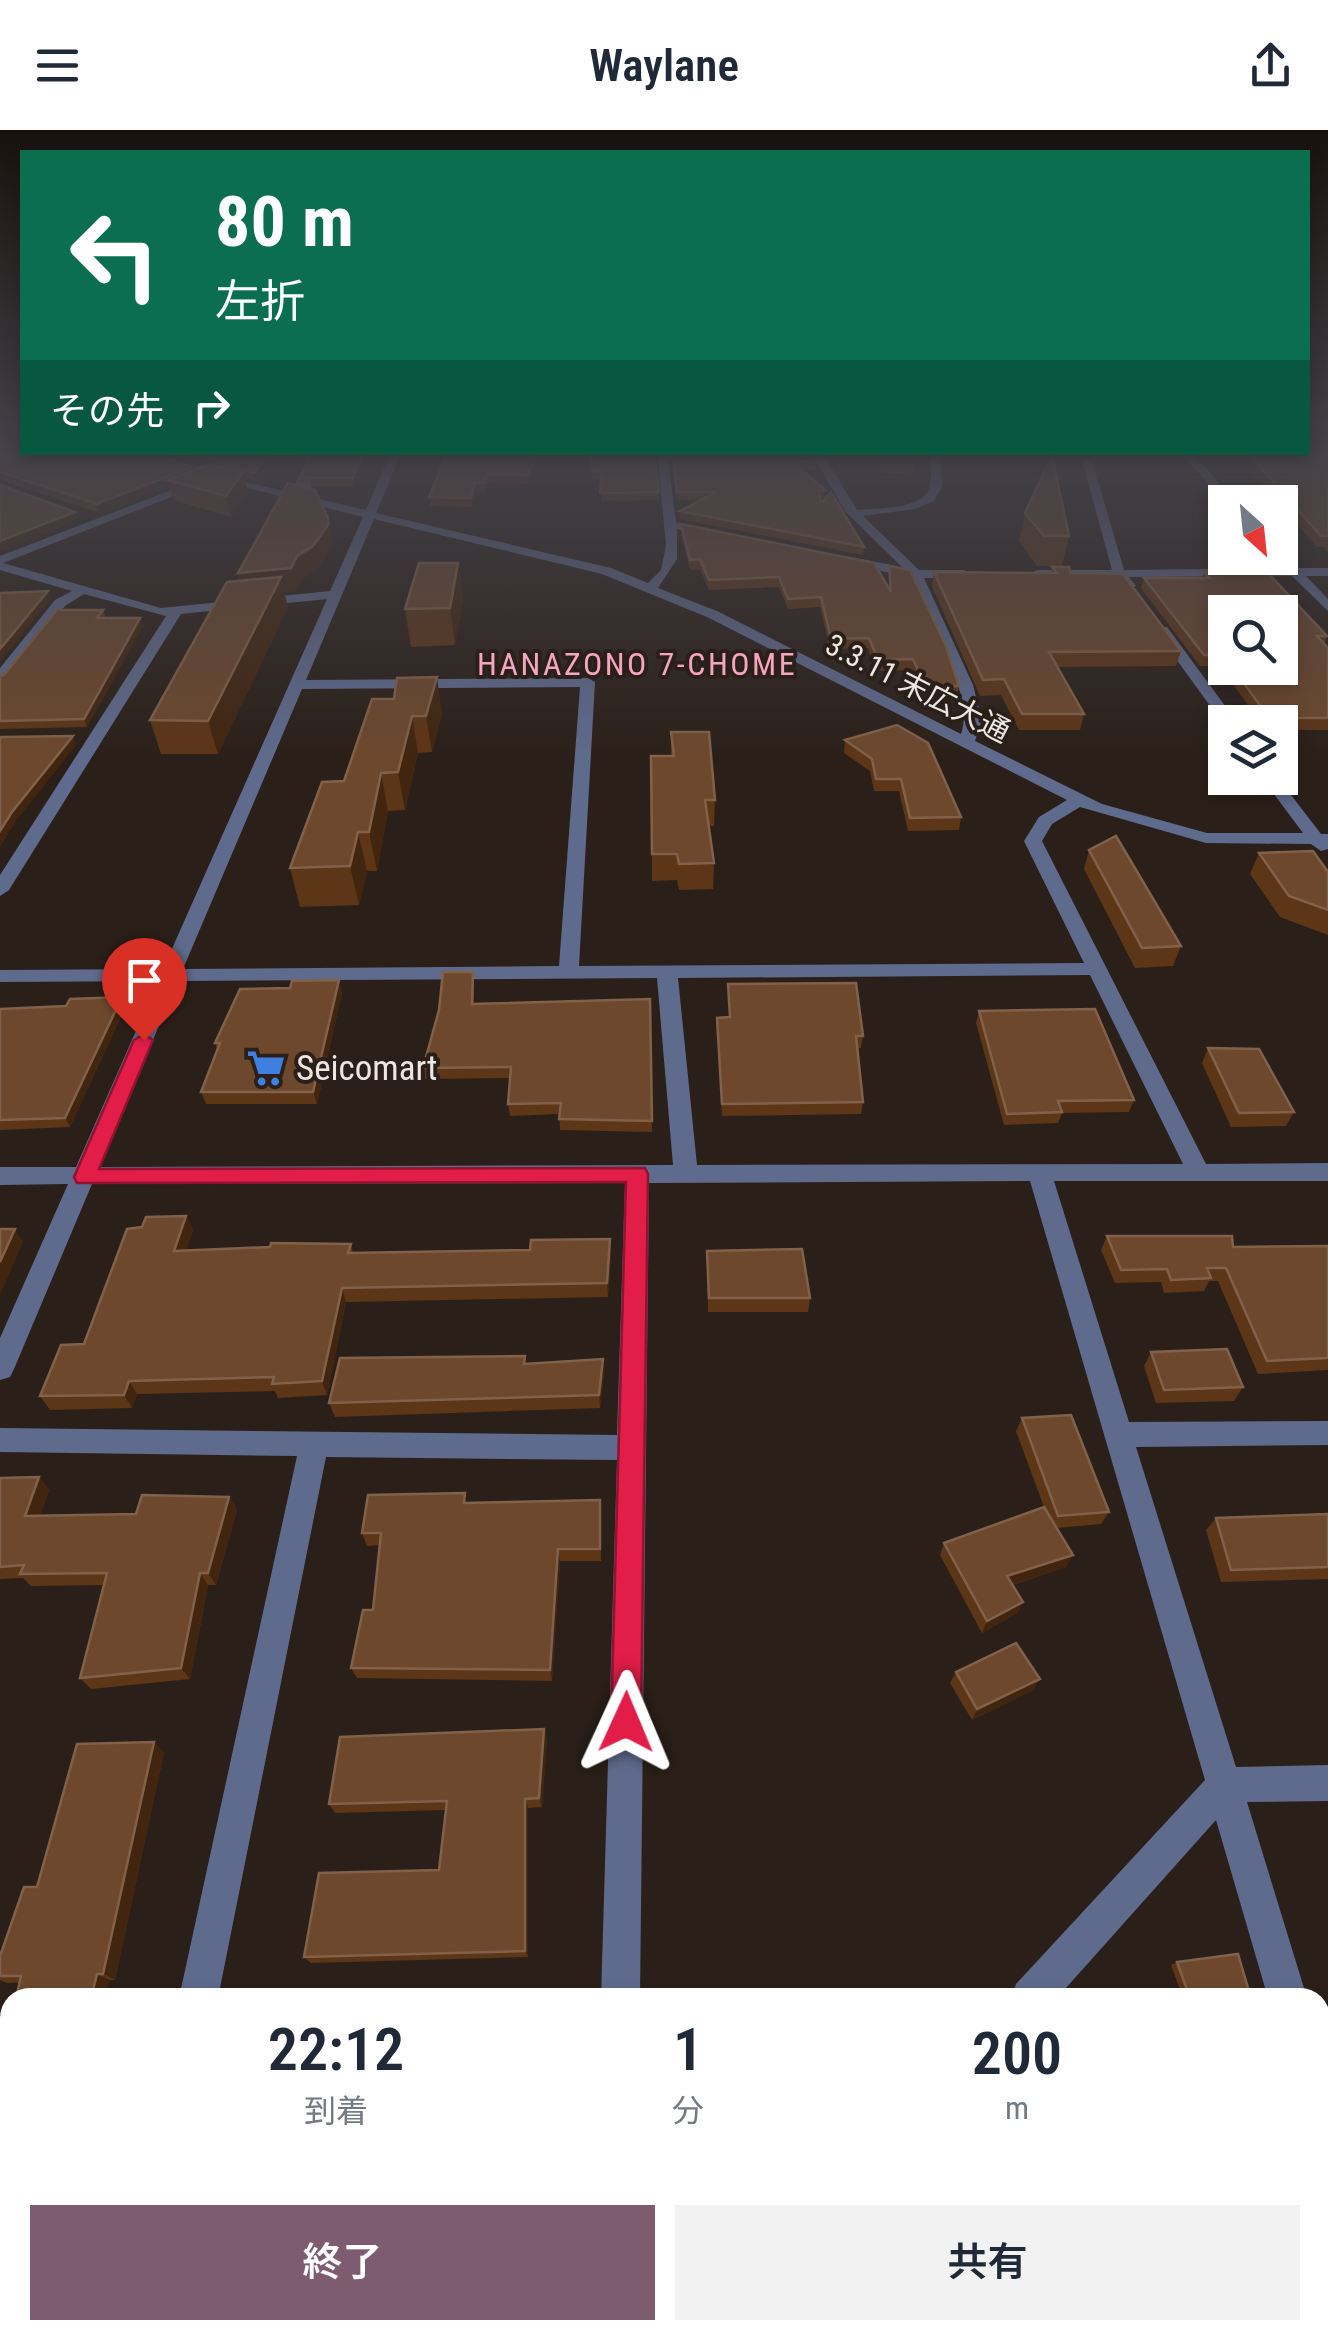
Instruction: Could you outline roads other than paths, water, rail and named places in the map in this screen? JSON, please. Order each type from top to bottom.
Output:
[{"type":"street","points":[[0,563],[28,551]]},
{"type":"street","points":[[0,1369],[354,551]]},
{"type":"street","name":"3.3.11 末広大通","points":[[522,551],[606,571],[712,614],[1078,800],[1147,824],[1206,838],[1322,839]]},
{"type":"street","points":[[652,588],[668,568],[671,551]]},
{"type":"street","points":[[892,551],[916,574],[966,685],[974,720],[966,743]]},
{"type":"street","points":[[1114,551],[1120,573],[1142,603]]},
{"type":"street","points":[[840,559],[916,574],[972,574]]},
{"type":"street","points":[[0,563],[161,612],[336,594]]},
{"type":"street","points":[[1027,574],[1208,572]]},
{"type":"street","points":[[1298,572],[1328,572]]},
{"type":"street","points":[[1298,575],[1328,607]]},
{"type":"street","points":[[0,678],[60,603],[82,590]]},
{"type":"street","points":[[0,890],[176,611]]},
{"type":"street","points":[[1152,618],[1217,705]]},
{"type":"street","points":[[296,686],[588,682],[569,972]]},
{"type":"street","points":[[78,737],[97,736]]},
{"type":"street","points":[[1284,795],[1322,839],[1328,856]]},
{"type":"street","points":[[1078,800],[1045,821],[1033,842],[1199,1173]]},
{"type":"street","points":[[0,976],[1097,970]]},
{"type":"street","points":[[667,972],[686,1173]]},
{"type":"street","points":[[0,1176],[1328,1172]]},
{"type":"street","points":[[1039,1173],[1285,1988]]},
{"type":"street","points":[[620,1988],[637,1174]]},
{"type":"street","points":[[1118,1434],[1328,1433]]},
{"type":"street","points":[[0,1440],[632,1448]]},
{"type":"street","points":[[200,1988],[314,1444]]},
{"type":"street","points":[[1039,1988],[1224,1785],[1328,1784]]},
{"type":"place","name":"Seicomart","points":[[266,1068]]},
{"type":"district","name":"HANAZONO 7-CHOME","points":[[637,664]]}]
